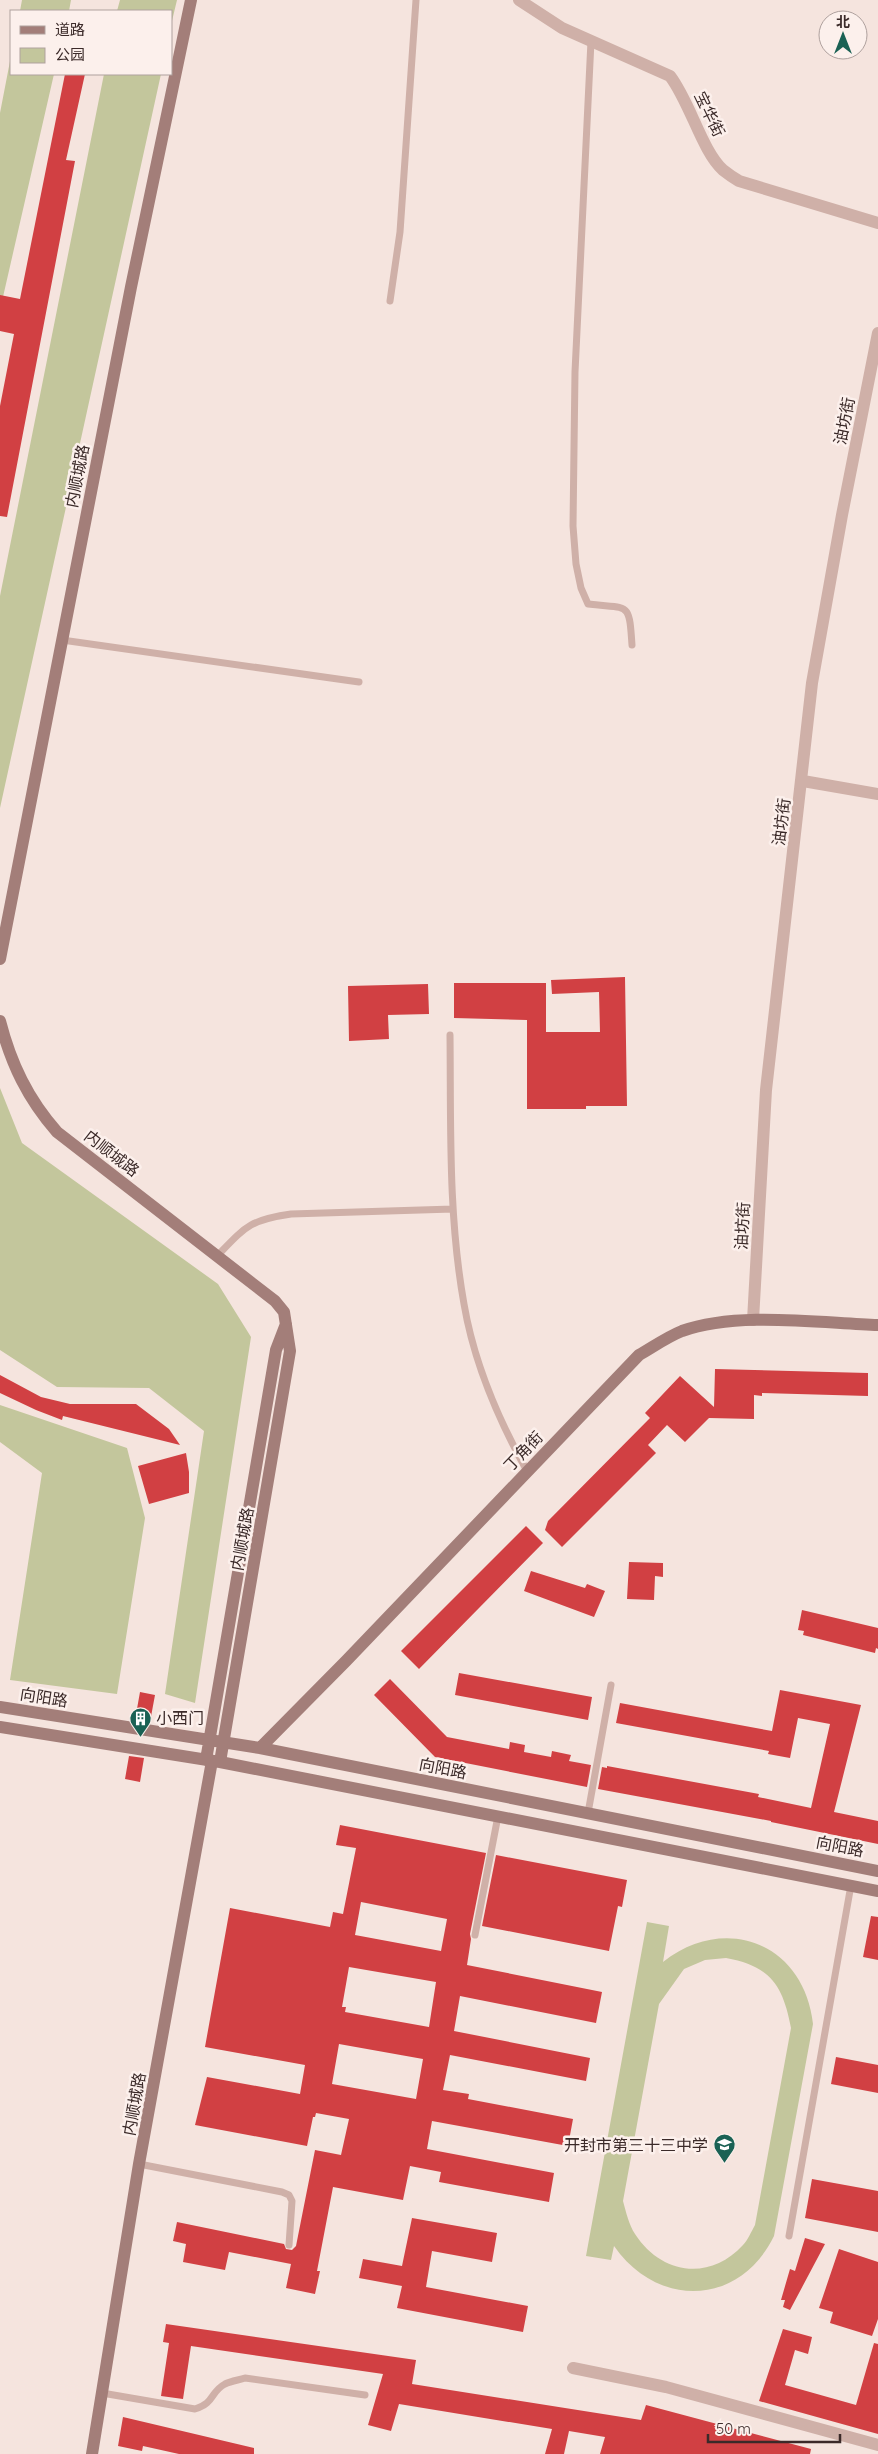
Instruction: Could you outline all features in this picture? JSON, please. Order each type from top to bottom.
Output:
[{"type":"street","name":"内顺城路","points":[[0,958],[131,287],[192,0]]},
{"type":"street","name":"宝华街","points":[[519,0],[562,28],[670,76],[680,89],[711,153],[722,169],[739,182],[878,223]]},
{"type":"street","name":"油坊街","points":[[753,1320],[766,1090],[779,965],[803,781],[812,683],[842,515],[876,353],[878,333]]},
{"type":"street","points":[[803,781],[878,794]]},
{"type":"street","name":"内顺城路","points":[[0,1021],[14,1067],[39,1112],[57,1132],[218,1255],[274,1302],[284,1312],[287,1322],[290,1351],[224,1742],[213,1761]]},
{"type":"street","name":"丁角街","points":[[260,1748],[353,1654],[527,1470],[639,1356],[682,1331],[728,1322],[753,1320],[878,1325]]},
{"type":"street","name":"内顺城路","points":[[92,2454],[139,2164],[213,1761],[210,1739],[276,1350],[287,1322]]},
{"type":"street","name":"向阳路","points":[[0,1706],[260,1748],[878,1870]]},
{"type":"street","points":[[0,1727],[213,1761],[878,1891]]},
{"type":"street","points":[[573,2368],[666,2387],[878,2446]]},
{"type":"lane","points":[[390,301],[400,232],[416,0]]},
{"type":"lane","points":[[591,41],[575,372],[573,526],[576,564],[581,588],[588,604],[620,606],[627,610],[630,617],[632,645]]},
{"type":"lane","points":[[62,640],[359,682]]},
{"type":"lane","points":[[450,1035],[453,1209],[464,1306],[493,1404],[527,1470]]},
{"type":"lane","points":[[218,1255],[245,1227],[266,1218],[291,1214],[453,1209]]},
{"type":"lane","points":[[588,1813],[611,1685]]},
{"type":"lane","points":[[475,1936],[498,1816]]},
{"type":"lane","points":[[789,2236],[851,1885]]},
{"type":"lane","points":[[139,2164],[282,2192],[289,2195],[292,2201],[289,2245]]},
{"type":"lane","points":[[102,2393],[195,2409],[206,2406],[218,2389],[226,2383],[245,2378],[365,2395]]},
{"type":"green space","points":[[22,0],[71,0],[69,10],[20,10]]},
{"type":"green space","points":[[120,0],[177,0],[172,21],[172,10],[117,10]]},
{"type":"green space","points":[[10,61],[10,75],[54,75],[0,310],[0,113]]},
{"type":"green space","points":[[104,75],[161,75],[0,808],[0,596]]},
{"type":"green space","points":[[0,1088],[22,1143],[218,1284],[251,1337],[195,1703],[165,1694],[204,1431],[149,1388],[57,1387],[0,1350]]},
{"type":"green space","points":[[0,1405],[127,1448],[145,1518],[117,1694],[10,1680],[42,1473],[0,1442]]},
{"type":"green space","points":[[647,1922],[669,1926],[663,1962],[687,1947],[711,1940],[735,1939],[758,1944],[778,1956],[794,1973],[807,1996],[813,2024],[774,2236],[759,2259],[741,2276],[720,2287],[698,2291],[675,2289],[653,2281],[632,2267],[614,2246],[611,2260],[586,2256]],"holes":[[[726,1958],[754,1966],[764,1972],[779,1989],[784,2000],[791,2028],[755,2225],[745,2243],[730,2257],[715,2265],[701,2268],[686,2268],[672,2265],[658,2258],[646,2247],[635,2234],[623,2201],[659,2004],[684,1969],[705,1960]]]},
{"type":"building","points":[[65,75],[85,75],[66,160],[75,161],[7,517],[0,516],[0,406],[14,334],[0,331],[0,295],[20,299]]},
{"type":"building","points":[[625,977],[627,1106],[586,1106],[586,1109],[527,1109],[527,1020],[454,1018],[454,983],[546,983],[546,1032],[600,1032],[599,992],[552,994],[551,980]]},
{"type":"building","points":[[428,984],[429,1014],[388,1015],[389,1039],[349,1041],[348,986]]},
{"type":"building","points":[[715,1369],[868,1373],[868,1396],[762,1393],[762,1396],[754,1395],[754,1419],[709,1418],[685,1442],[667,1425],[648,1445],[656,1453],[562,1547],[545,1530],[548,1521],[650,1418],[645,1413],[680,1376],[714,1407]]},
{"type":"building","points":[[0,1375],[41,1397],[70,1404],[136,1404],[169,1429],[180,1445],[63,1416],[62,1420],[36,1410],[0,1393]]},
{"type":"building","points":[[186,1453],[189,1472],[189,1493],[149,1504],[138,1466]]},
{"type":"building","points":[[526,1526],[543,1543],[419,1669],[401,1651]]},
{"type":"building","points":[[629,1562],[663,1563],[663,1577],[655,1576],[654,1600],[627,1599]]},
{"type":"building","points":[[531,1571],[585,1588],[587,1584],[605,1591],[594,1617],[524,1591]]},
{"type":"building","points":[[802,1610],[878,1628],[878,1649],[876,1648],[875,1653],[803,1635],[804,1631],[798,1630]]},
{"type":"building","points":[[459,1673],[592,1697],[588,1720],[455,1695]]},
{"type":"building","points":[[390,1679],[447,1737],[509,1749],[510,1742],[525,1745],[524,1752],[551,1757],[552,1751],[571,1755],[569,1761],[591,1765],[587,1787],[435,1757],[374,1695]]},
{"type":"building","points":[[780,1690],[861,1705],[834,1812],[878,1821],[878,1844],[771,1821],[598,1789],[602,1767],[607,1768],[607,1766],[759,1794],[758,1797],[811,1808],[830,1724],[798,1718],[790,1758],[768,1754],[769,1751],[616,1723],[620,1703],[772,1731]]},
{"type":"building","points":[[140,1692],[155,1695],[150,1722],[135,1720]]},
{"type":"building","points":[[129,1756],[144,1758],[140,1782],[125,1779]]},
{"type":"building","points":[[340,1825],[486,1853],[470,1934],[467,1965],[602,1992],[596,2023],[460,1996],[454,2031],[590,2058],[586,2081],[450,2055],[443,2090],[469,2094],[468,2099],[573,2119],[568,2146],[432,2121],[427,2149],[554,2173],[549,2202],[439,2182],[441,2172],[410,2166],[403,2200],[333,2187],[317,2271],[320,2271],[315,2294],[286,2288],[291,2264],[229,2252],[225,2270],[183,2262],[186,2244],[173,2241],[177,2222],[284,2244],[286,2249],[292,2250],[296,2246],[315,2150],[341,2155],[349,2119],[316,2113],[315,2117],[313,2117],[307,2146],[195,2125],[207,2077],[300,2094],[305,2065],[205,2047],[230,1908],[330,1927],[333,1912],[343,1914],[356,1848],[336,1845]],"holes":[[[361,1902],[447,1919],[441,1951],[355,1935]],[[349,1967],[436,1982],[429,2027],[345,2012],[346,2007],[342,2007]],[[339,2044],[423,2059],[416,2099],[332,2084]]]},
{"type":"building","points":[[496,1855],[627,1880],[622,1907],[618,1906],[609,1951],[482,1926]]},
{"type":"building","points":[[871,1916],[878,1917],[878,1960],[863,1957]]},
{"type":"building","points":[[836,2057],[878,2065],[878,2093],[831,2084]]},
{"type":"building","points":[[812,2179],[878,2191],[878,2232],[805,2218]]},
{"type":"building","points":[[412,2218],[497,2233],[492,2262],[432,2251],[426,2287],[528,2306],[523,2332],[397,2308],[402,2286],[359,2278],[363,2259],[402,2266]]},
{"type":"building","points":[[805,2238],[825,2244],[790,2310],[783,2307],[785,2300],[781,2300],[790,2269],[795,2271]]},
{"type":"building","points":[[839,2249],[878,2262],[878,2319],[872,2336],[830,2323],[833,2312],[819,2308]]},
{"type":"building","points":[[166,2324],[416,2360],[412,2384],[641,2420],[646,2405],[811,2449],[810,2454],[600,2454],[605,2437],[569,2431],[564,2454],[545,2454],[552,2429],[399,2404],[391,2431],[368,2425],[383,2374],[191,2346],[183,2399],[161,2396],[169,2343],[163,2342]]},
{"type":"building","points":[[783,2329],[812,2337],[808,2354],[795,2350],[785,2385],[856,2405],[874,2343],[878,2344],[878,2434],[759,2401]]},
{"type":"building","points":[[123,2417],[254,2448],[254,2454],[179,2454],[143,2446],[142,2451],[118,2446]]},
{"type":"place","name":"小西门","points":[[140,1737]]},
{"type":"place","name":"开封市第三十三中学","points":[[724,2164]]}]
